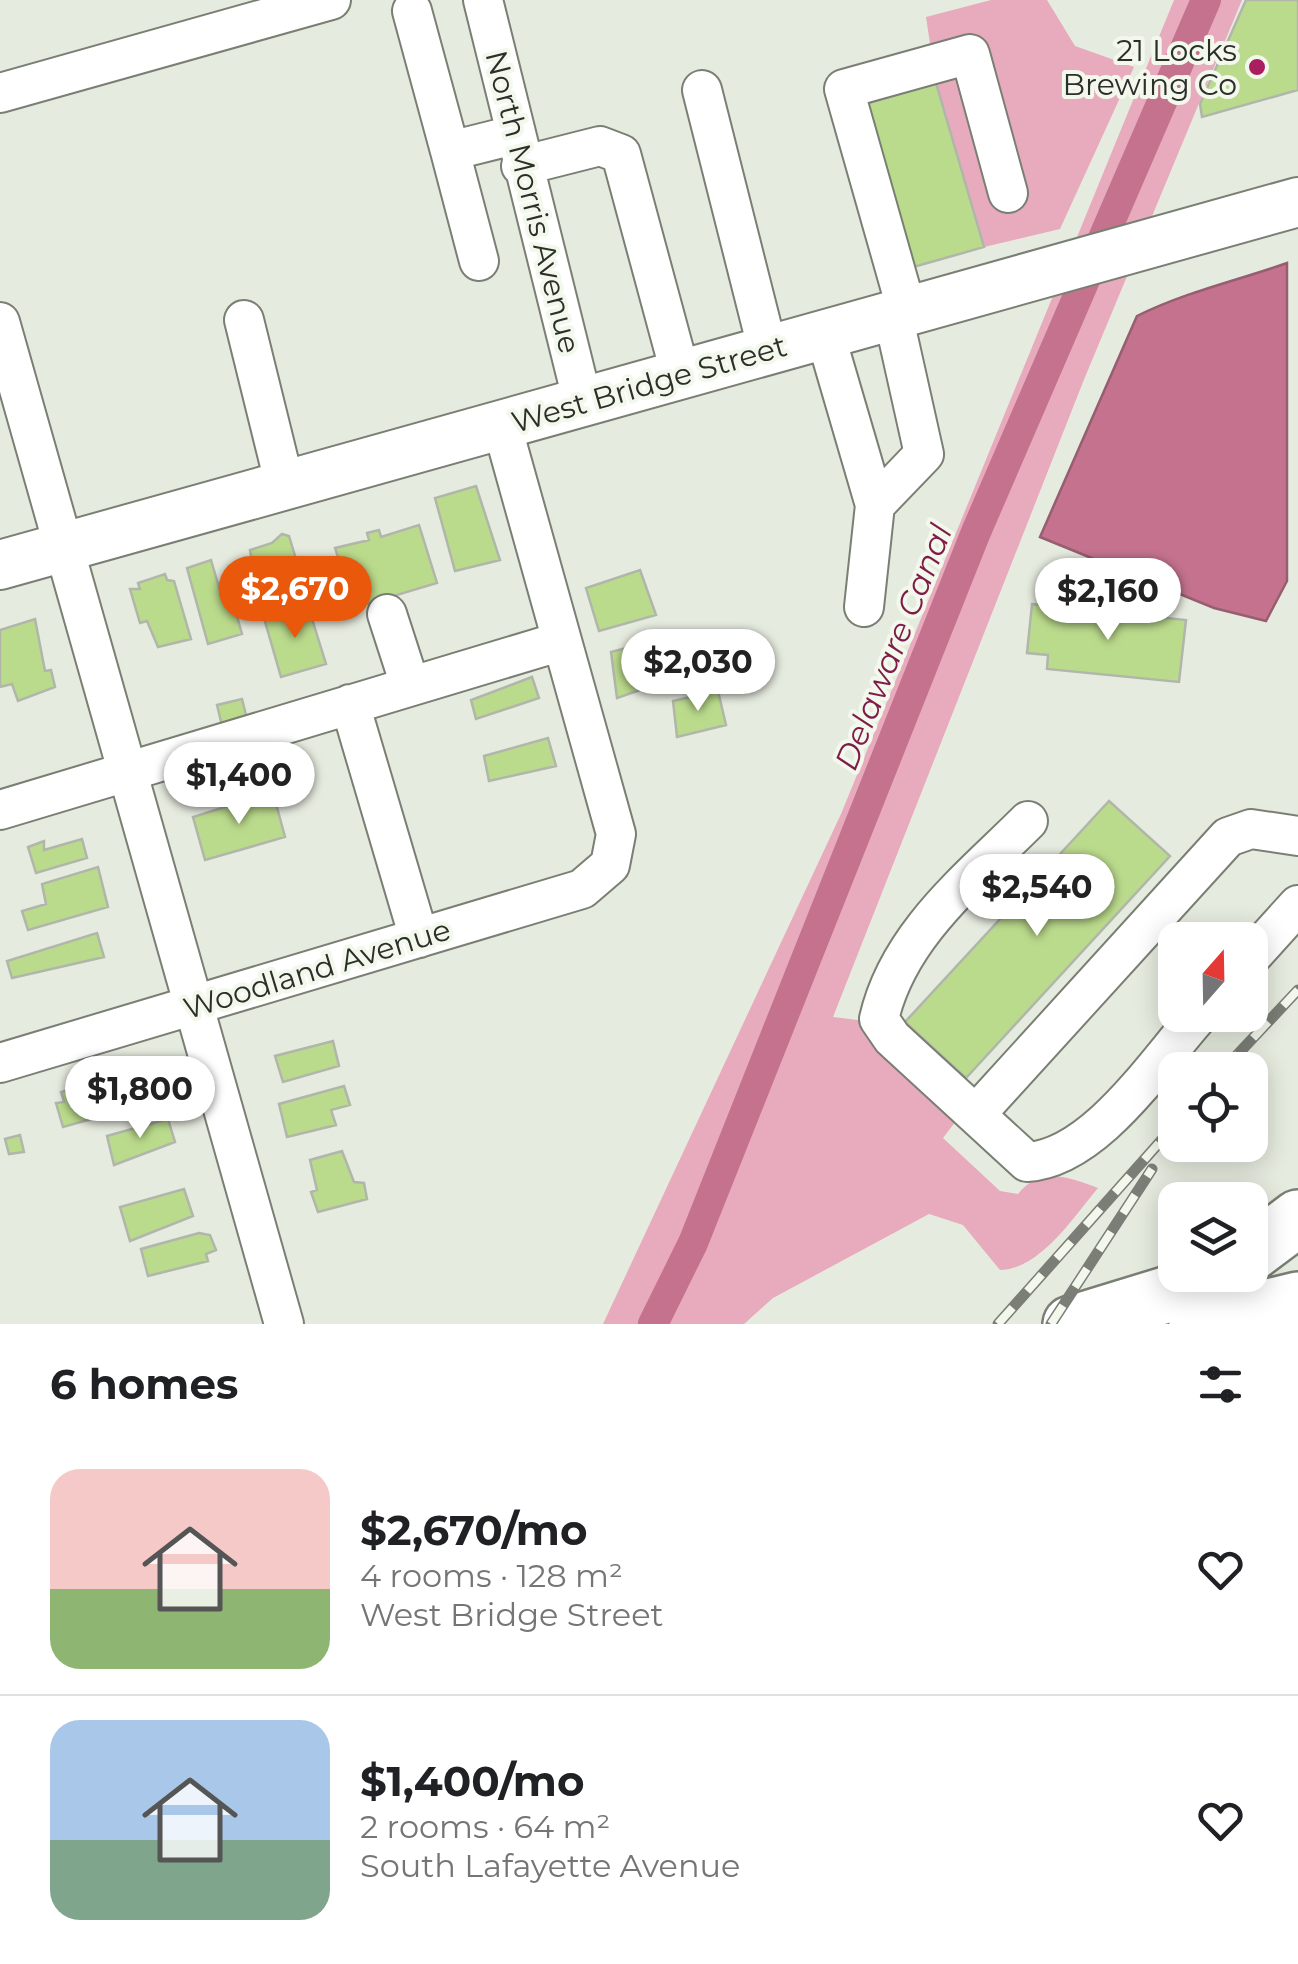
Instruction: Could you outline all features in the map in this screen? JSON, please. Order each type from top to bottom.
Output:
[{"type":"highway","points":[[1268,1240],[1298,1218]]},
{"type":"highway","points":[[1268,1266],[1298,1258]]},
{"type":"highway","points":[[1083,1320],[1187,1298],[1298,1300]]},
{"type":"main road","name":"West Bridge Street","points":[[0,565],[1298,202]]},
{"type":"street","points":[[0,93],[329,0]]},
{"type":"street","name":"North Morris Avenue","points":[[483,0],[583,404]]},
{"type":"street","points":[[412,12],[478,261]]},
{"type":"street","points":[[874,505],[924,454],[900,313],[844,89],[970,54],[1008,192]]},
{"type":"street","points":[[702,90],[768,350]]},
{"type":"street","points":[[450,151],[600,146],[622,154],[681,376]]},
{"type":"street","points":[[244,320],[285,486]]},
{"type":"street","points":[[0,322],[284,1324]]},
{"type":"street","points":[[825,334],[874,505],[864,607]]},
{"type":"street","points":[[0,810],[562,641],[502,426]]},
{"type":"street","points":[[388,614],[410,685]]},
{"type":"street","name":"Woodland Avenue","points":[[0,1063],[582,889],[598,880],[615,850],[616,834],[562,641]]},
{"type":"street","points":[[350,704],[419,938]]},
{"type":"street","points":[[1028,820],[921,930],[886,988],[879,1018],[892,1038],[1027,1162],[1053,1160],[1087,1140],[1184,1032]]},
{"type":"street","points":[[976,1114],[1228,837],[1251,829],[1298,836]]},
{"type":"street","points":[[1268,938],[1298,905]]},
{"type":"shaded area","points":[[991,0],[1047,0],[1075,46],[1134,67],[1060,229],[984,247],[936,83],[926,17]]},
{"type":"shaded area","points":[[1174,0],[1242,0],[1083,382],[833,1017],[866,1021],[956,1121],[943,1138],[1000,1191],[1018,1194],[1036,1180],[1055,1176],[1098,1188],[1043,1251],[1015,1267],[1000,1270],[963,1225],[929,1214],[773,1298],[744,1324],[603,1324],[841,814]]},
{"type":"shaded area","points":[[1287,263],[1287,581],[1266,621],[1214,608],[1040,537],[1137,316],[1192,293]]},
{"type":"building","name":"21 Locks Brewing Co","points":[[1246,0],[1298,0],[1298,90],[1202,117],[1200,104]]},
{"type":"building","points":[[936,83],[984,247],[910,268],[862,105]]},
{"type":"building","points":[[476,486],[500,560],[455,571],[435,498]]},
{"type":"building","points":[[419,525],[437,583],[347,610],[340,585],[346,582],[335,548],[369,540],[367,533],[379,530],[381,537]]},
{"type":"building","points":[[282,534],[289,536],[299,569],[291,572],[297,594],[259,606],[250,550],[272,543]]},
{"type":"building","points":[[211,560],[221,594],[232,599],[242,634],[208,644],[187,568]]},
{"type":"building","points":[[640,570],[656,615],[599,631],[586,588]]},
{"type":"building","points":[[165,574],[167,580],[174,581],[191,639],[158,647],[147,621],[140,623],[130,589],[140,589],[138,583]]},
{"type":"building","points":[[1032,604],[1186,620],[1179,682],[1047,669],[1048,655],[1027,653]]},
{"type":"building","points":[[308,606],[326,664],[281,677],[264,618]]},
{"type":"building","points":[[35,619],[45,671],[51,670],[55,687],[18,701],[12,684],[0,687],[0,630]]},
{"type":"building","points":[[688,632],[696,660],[643,676],[646,688],[617,698],[611,652]]},
{"type":"building","points":[[532,677],[539,698],[476,719],[471,700]]},
{"type":"building","points":[[718,691],[726,725],[677,737],[673,701]]},
{"type":"building","points":[[242,699],[248,723],[223,730],[217,705]]},
{"type":"building","points":[[548,738],[556,766],[489,781],[484,756]]},
{"type":"building","points":[[253,798],[275,800],[285,837],[205,860],[193,817]]},
{"type":"building","points":[[1109,801],[1170,856],[966,1078],[905,1022]]},
{"type":"building","points":[[82,839],[87,858],[36,873],[28,847],[44,841],[44,850]]},
{"type":"building","points":[[98,867],[108,907],[28,930],[22,911],[46,904],[42,884]]},
{"type":"building","points":[[97,933],[104,957],[12,978],[7,961]]},
{"type":"building","points":[[333,1041],[339,1066],[283,1082],[275,1056]]},
{"type":"building","points":[[133,1071],[142,1105],[63,1127],[56,1103],[64,1102],[61,1092]]},
{"type":"building","points":[[344,1086],[350,1105],[331,1110],[336,1125],[287,1137],[279,1104]]},
{"type":"building","points":[[168,1119],[175,1142],[114,1165],[107,1136]]},
{"type":"building","points":[[20,1135],[24,1152],[9,1154],[5,1139]]},
{"type":"building","points":[[342,1151],[354,1182],[364,1183],[367,1199],[318,1212],[311,1192],[317,1190],[310,1160]]},
{"type":"building","points":[[184,1189],[193,1216],[130,1241],[120,1207]]},
{"type":"building","points":[[199,1233],[210,1235],[216,1250],[206,1254],[208,1261],[148,1276],[141,1249]]},
{"type":"waterway","name":"Delaware Canal","points":[[653,1324],[693,1243],[976,532],[1206,0]]},
{"type":"railway","points":[[1240,1052],[1298,990]]},
{"type":"railway","points":[[998,1324],[1158,1144]]},
{"type":"railway","points":[[1051,1324],[1152,1169]]},
{"type":"place","name":"21 Locks Brewing Co","points":[[1257,67]]}]
